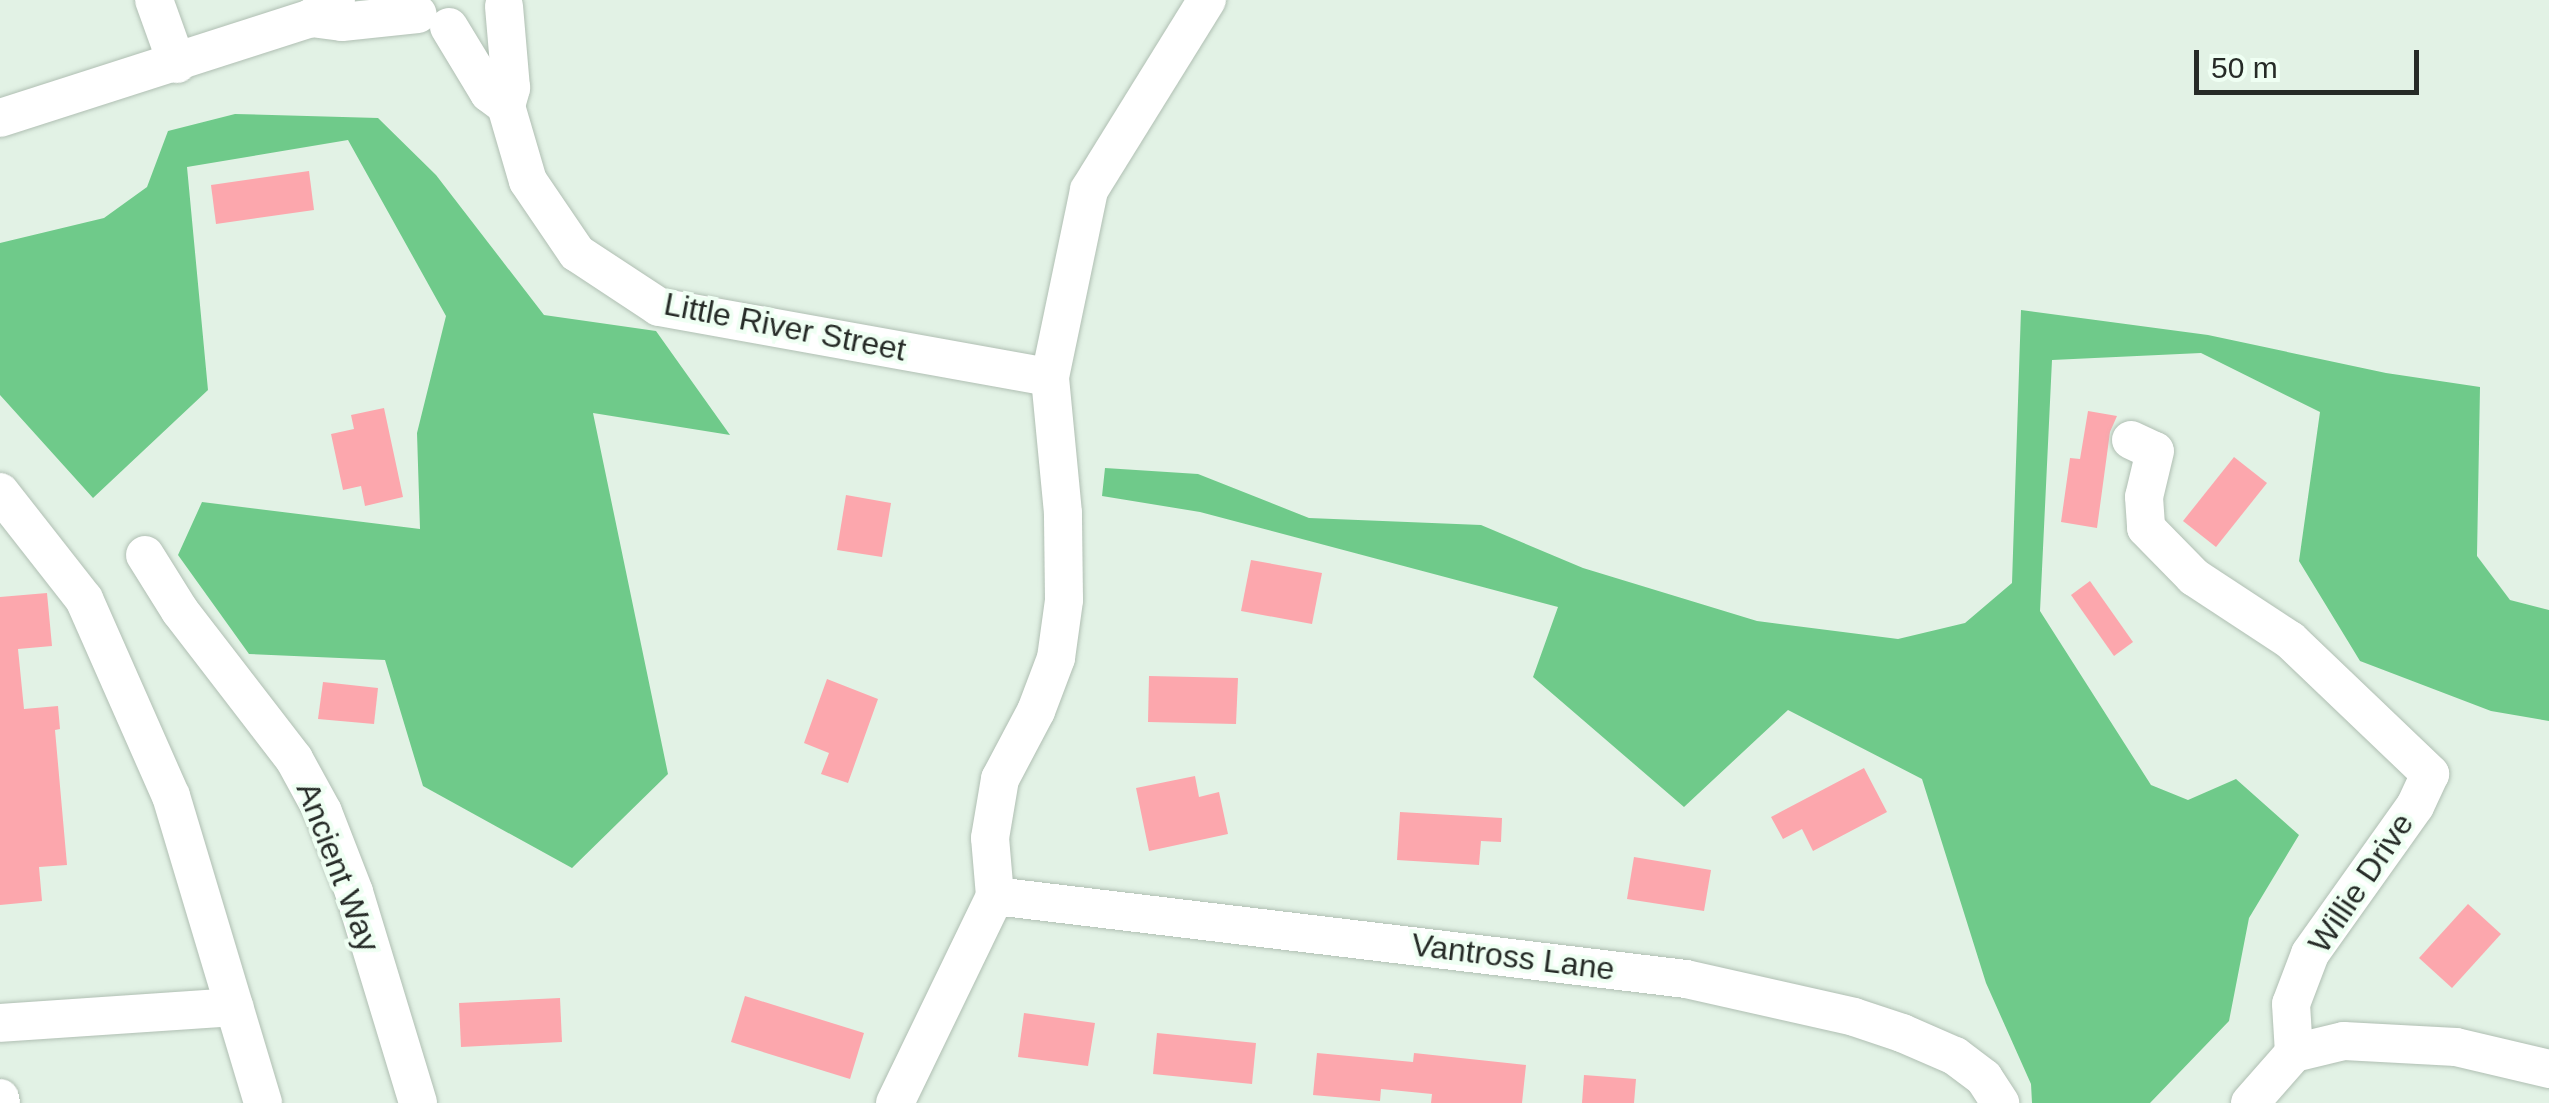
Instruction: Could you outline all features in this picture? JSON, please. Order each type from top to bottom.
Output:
[{"type":"street","points":[[154,0],[176,64]]},
{"type":"street","points":[[895,1103],[995,896],[990,838],[1000,779],[1047,688],[1064,600],[1063,513],[1050,377],[1089,190],[1208,0]]},
{"type":"street","points":[[0,118],[176,64],[323,9],[342,22],[424,14],[474,26],[505,3]]},
{"type":"street","name":"Little River Street","points":[[505,3],[511,88],[506,106],[528,181],[577,252],[660,307],[1050,377]]},
{"type":"street","name":"Little River Street","points":[[424,14],[489,93],[506,106]]},
{"type":"street","name":"Willie Drive","points":[[2131,440],[2156,451],[2144,497],[2146,528],[2194,577],[2290,640],[2430,774],[2414,806],[2310,954],[2291,1004],[2294,1052]]},
{"type":"street","points":[[0,492],[84,599],[171,796],[263,1103]]},
{"type":"street","name":"Ancient Way","points":[[145,555],[180,612],[294,759],[323,812],[354,892],[418,1103]]},
{"type":"street","name":"Vantross Lane","points":[[995,896],[1704,983],[1902,1033],[1955,1056],[1984,1078],[2000,1103]]},
{"type":"street","points":[[0,1023],[234,1006]]},
{"type":"street","points":[[2250,1103],[2294,1052],[2374,1039],[2456,1046],[2549,1069]]},
{"type":"green space","points":[[235,114],[378,118],[436,175],[544,315],[656,331],[730,435],[593,413],[668,774],[572,868],[423,786],[385,660],[249,654],[178,555],[202,502],[420,529],[417,433],[446,316],[348,140],[187,167],[208,390],[93,498],[0,395],[0,243],[104,218],[147,187],[168,131]]},
{"type":"green space","points":[[2021,310],[2208,335],[2386,373],[2480,387],[2477,556],[2510,600],[2549,610],[2549,721],[2491,711],[2360,661],[2299,561],[2320,412],[2201,353],[2052,360],[2040,611],[2151,785],[2188,800],[2236,779],[2299,835],[2249,918],[2229,1021],[2150,1103],[2032,1103],[2031,1084],[1986,983],[1922,779],[1788,710],[1684,807],[1533,677],[1558,607],[1200,512],[1102,496],[1105,468],[1198,474],[1309,518],[1481,525],[1583,568],[1757,621],[1898,639],[1965,623],[2012,583]]},
{"type":"building","points":[[309,171],[314,210],[216,224],[211,185]]},
{"type":"building","points":[[384,408],[403,497],[365,506],[361,486],[343,490],[331,434],[354,429],[351,415]]},
{"type":"building","points":[[2088,411],[2117,416],[2110,432],[2097,528],[2061,522],[2070,458],[2080,459]]},
{"type":"building","points":[[2234,457],[2267,483],[2216,547],[2183,521]]},
{"type":"building","points":[[846,495],[891,503],[882,557],[837,550]]},
{"type":"building","points":[[1251,560],[1322,573],[1312,624],[1241,611]]},
{"type":"building","points":[[2090,581],[2133,642],[2114,656],[2071,595]]},
{"type":"building","points":[[47,593],[52,646],[18,649],[24,709],[58,706],[60,729],[55,730],[67,865],[39,867],[42,901],[0,905],[0,597]]},
{"type":"building","points":[[1149,676],[1238,678],[1236,724],[1148,722]]},
{"type":"building","points":[[827,679],[878,699],[848,783],[821,774],[829,753],[804,743]]},
{"type":"building","points":[[323,682],[378,688],[374,724],[318,719]]},
{"type":"building","points":[[1864,768],[1887,812],[1813,851],[1802,829],[1783,839],[1771,817]]},
{"type":"building","points":[[1195,776],[1199,797],[1219,792],[1228,834],[1149,851],[1136,788]]},
{"type":"building","points":[[1400,812],[1502,818],[1501,842],[1481,841],[1479,865],[1397,860]]},
{"type":"building","points":[[1634,857],[1711,870],[1704,911],[1627,899]]},
{"type":"building","points":[[2468,904],[2501,934],[2452,988],[2419,958]]},
{"type":"building","points":[[745,996],[864,1033],[850,1079],[731,1042]]},
{"type":"building","points":[[560,998],[562,1042],[461,1047],[459,1003]]},
{"type":"building","points":[[1024,1013],[1095,1023],[1088,1066],[1018,1057]]},
{"type":"building","points":[[1157,1033],[1256,1043],[1252,1084],[1153,1074]]},
{"type":"building","points":[[1317,1053],[1413,1062],[1414,1053],[1526,1065],[1522,1103],[1431,1103],[1432,1094],[1381,1089],[1380,1101],[1313,1095]]},
{"type":"building","points":[[1584,1075],[1636,1079],[1634,1103],[1582,1103]]}]
